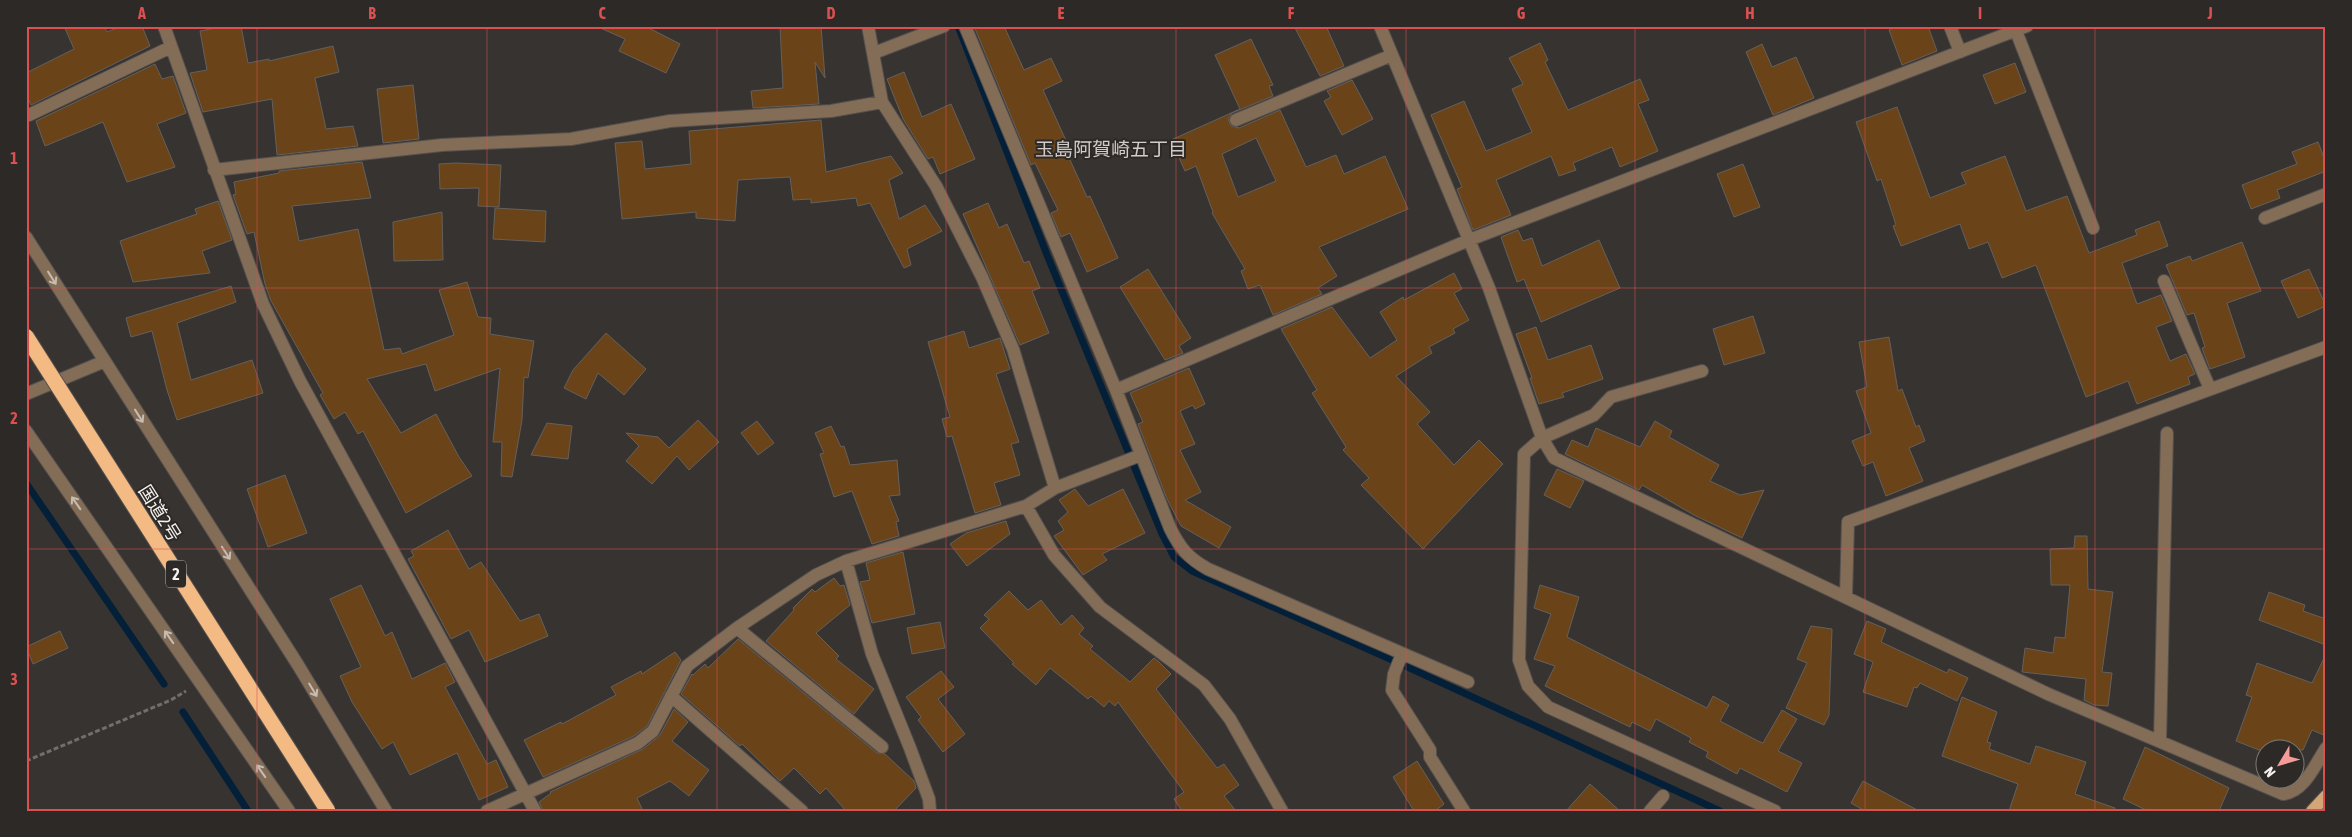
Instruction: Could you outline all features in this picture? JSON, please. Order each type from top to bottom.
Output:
[{"type":"highway","name":"国道2号","points":[[26,336],[328,811]]},
{"type":"main road","points":[[2312,811],[2326,796]]},
{"type":"street","points":[[164,26],[263,304],[300,381],[534,811]]},
{"type":"street","points":[[868,26],[882,102],[936,186],[982,277],[1013,349],[1055,488]]},
{"type":"street","points":[[874,53],[944,26]]},
{"type":"street","points":[[965,26],[1116,390],[1135,457],[1180,548],[1190,559],[1208,570],[1400,660],[1468,682]]},
{"type":"street","points":[[1380,26],[1470,240],[1529,396],[1542,438],[1554,458],[2048,694],[2283,794],[2292,793],[2300,787],[2326,748]]},
{"type":"street","points":[[1950,26],[1960,52]]},
{"type":"street","points":[[1116,390],[1470,240],[2022,28],[2093,228]]},
{"type":"street","points":[[29,115],[171,47]]},
{"type":"street","points":[[1236,120],[1392,55]]},
{"type":"street","points":[[214,170],[442,145],[570,139],[670,121],[831,111],[882,102]]},
{"type":"street","points":[[2265,218],[2326,194]]},
{"type":"street","points":[[26,237],[298,665],[386,811]]},
{"type":"street","points":[[2164,280],[2210,389]]},
{"type":"street","points":[[1846,597],[1848,522],[2326,347]]},
{"type":"street","points":[[26,394],[105,361]]},
{"type":"street","points":[[1702,371],[1611,397],[1594,415],[1542,438],[1524,454],[1519,660],[1528,686],[1548,707],[1775,811]]},
{"type":"street","points":[[26,431],[289,811]]},
{"type":"street","points":[[2160,741],[2167,433]]},
{"type":"street","points":[[487,811],[638,743],[652,730],[687,666],[737,628],[816,575],[846,561],[1026,506],[1055,488],[1135,457]]},
{"type":"street","points":[[1026,506],[1054,555],[1100,607],[1204,685],[1230,719],[1282,811]]},
{"type":"street","points":[[846,561],[872,654],[929,799],[930,811]]},
{"type":"street","points":[[737,628],[828,706],[882,748]]},
{"type":"street","points":[[1400,660],[1392,690],[1430,750],[1430,757],[1464,811]]},
{"type":"street","points":[[671,696],[802,811]]},
{"type":"street","points":[[1650,811],[1663,796]]},
{"type":"path","points":[[26,761],[171,700],[200,682]]},
{"type":"building","points":[[64,26],[104,26],[107,32],[122,26],[142,26],[150,46],[31,105],[26,94],[26,73],[74,49]]},
{"type":"building","points":[[227,26],[241,26],[248,63],[269,59],[269,61],[333,46],[339,72],[315,78],[326,129],[353,126],[358,146],[277,155],[272,99],[203,112],[190,73],[207,70],[200,31]]},
{"type":"building","points":[[596,26],[645,26],[680,44],[666,73],[619,51],[625,39]]},
{"type":"building","points":[[780,26],[821,26],[825,78],[815,62],[819,104],[753,108],[751,91],[783,88]]},
{"type":"building","points":[[974,26],[1004,26],[1024,70],[1051,58],[1062,81],[1043,90],[1069,147],[1065,149],[1087,197],[1090,196],[1118,258],[1087,272],[1070,233],[1061,237],[1051,213],[1058,210],[1035,163],[1031,165]]},
{"type":"building","points":[[1294,26],[1326,26],[1344,66],[1320,76]]},
{"type":"building","points":[[1899,26],[1928,26],[1937,51],[1902,65],[1889,30]]},
{"type":"building","points":[[1251,39],[1273,85],[1269,86],[1273,96],[1232,113],[1228,119],[1231,126],[1239,128],[1280,110],[1306,167],[1336,155],[1344,174],[1385,156],[1408,209],[1319,247],[1337,276],[1318,288],[1322,294],[1273,315],[1260,285],[1248,289],[1241,271],[1245,269],[1212,213],[1196,166],[1185,171],[1171,140],[1240,109],[1215,55]],"holes":[[[1256,138],[1276,181],[1238,197],[1222,154]]]},
{"type":"building","points":[[1540,43],[1548,60],[1545,62],[1568,110],[1640,79],[1649,100],[1638,104],[1658,151],[1620,167],[1612,147],[1573,163],[1576,170],[1559,176],[1551,156],[1496,180],[1511,215],[1473,230],[1457,189],[1462,187],[1431,115],[1464,101],[1486,151],[1532,132],[1512,89],[1523,84],[1509,58]]},
{"type":"building","points":[[1762,44],[1772,67],[1796,57],[1814,98],[1773,115],[1746,52]]},
{"type":"building","points":[[2015,63],[2026,92],[1995,104],[1983,75]]},
{"type":"building","points":[[155,64],[162,79],[173,76],[186,113],[157,124],[175,167],[127,182],[103,122],[45,146],[36,121]]},
{"type":"building","points":[[904,72],[922,117],[951,104],[975,159],[940,174],[933,157],[928,159],[903,119],[887,79]]},
{"type":"building","points":[[1352,80],[1373,119],[1342,135],[1324,101],[1331,97],[1327,91]]},
{"type":"building","points":[[413,85],[419,139],[383,143],[377,89]]},
{"type":"building","points":[[1897,107],[1930,198],[1966,184],[1961,173],[2005,156],[2026,211],[2067,196],[2089,253],[2137,235],[2135,230],[2159,221],[2168,246],[2122,263],[2137,304],[2161,295],[2172,321],[2156,327],[2170,361],[2186,354],[2195,374],[2188,377],[2190,384],[2137,404],[2128,381],[2086,397],[2036,265],[2002,278],[1988,242],[1969,249],[1960,224],[1901,246],[1893,226],[1896,225],[1881,179],[1877,181],[1856,122]]},
{"type":"building","points":[[821,120],[826,172],[891,156],[903,173],[889,180],[899,219],[925,205],[942,231],[907,249],[911,265],[904,268],[870,203],[858,206],[856,198],[811,203],[811,199],[793,200],[790,177],[738,180],[735,221],[696,218],[696,212],[622,219],[615,143],[642,141],[645,169],[691,164],[689,131]]},
{"type":"building","points":[[2318,142],[2326,163],[2326,171],[2277,190],[2280,198],[2251,209],[2242,185],[2297,164],[2292,152]]},
{"type":"building","points":[[362,162],[371,198],[292,206],[299,241],[358,229],[384,350],[400,348],[402,354],[454,335],[439,290],[467,282],[478,317],[491,318],[490,334],[534,341],[528,378],[524,377],[522,420],[512,477],[501,476],[502,442],[493,442],[500,368],[435,391],[426,364],[367,379],[401,433],[436,414],[459,457],[472,476],[406,513],[363,431],[358,434],[345,412],[334,419],[320,395],[323,393],[271,301],[265,284],[254,232],[247,234],[233,195],[236,194],[234,182],[279,173],[279,171]]},
{"type":"building","points":[[439,164],[501,165],[499,207],[478,206],[479,188],[440,189]]},
{"type":"building","points":[[1743,164],[1760,207],[1734,217],[1717,174]]},
{"type":"building","points":[[218,201],[232,240],[202,251],[210,273],[133,282],[120,241],[197,214],[195,209]]},
{"type":"building","points":[[988,203],[999,228],[1007,224],[1024,263],[1029,261],[1040,288],[1032,291],[1049,333],[1020,345],[963,214]]},
{"type":"building","points":[[495,208],[546,211],[545,242],[493,239]]},
{"type":"building","points":[[442,212],[443,260],[394,261],[393,222]]},
{"type":"building","points":[[1518,230],[1523,241],[1532,238],[1542,266],[1599,240],[1620,288],[1541,322],[1524,279],[1517,282],[1501,237]]},
{"type":"building","points":[[2242,242],[2261,291],[2227,303],[2245,357],[2210,369],[2202,348],[2205,347],[2194,313],[2187,315],[2166,265],[2190,256],[2192,261]]},
{"type":"building","points":[[1148,269],[1191,338],[1179,346],[1183,353],[1165,360],[1120,287]]},
{"type":"building","points":[[2309,269],[2326,306],[2298,318],[2281,281]]},
{"type":"building","points":[[1454,273],[1462,289],[1454,293],[1469,320],[1453,329],[1455,333],[1429,347],[1432,353],[1396,376],[1430,412],[1417,424],[1454,465],[1479,440],[1503,464],[1423,549],[1361,485],[1369,478],[1343,450],[1346,447],[1312,393],[1317,390],[1281,329],[1332,307],[1370,358],[1397,340],[1380,312],[1403,297],[1404,300]]},
{"type":"building","points":[[231,286],[236,302],[177,323],[191,380],[252,360],[263,393],[177,420],[167,390],[152,331],[131,337],[126,318]]},
{"type":"building","points":[[1753,316],[1765,353],[1724,365],[1713,329]]},
{"type":"building","points":[[1536,327],[1548,360],[1591,345],[1603,379],[1562,393],[1564,397],[1539,404],[1516,334]]},
{"type":"building","points":[[964,331],[969,348],[1000,338],[1010,369],[996,374],[1019,442],[1011,444],[1020,475],[994,483],[1001,505],[975,513],[952,436],[947,437],[942,419],[950,417],[928,342]]},
{"type":"building","points":[[606,333],[646,369],[624,395],[598,373],[586,399],[564,388],[573,370]]},
{"type":"building","points":[[1889,337],[1898,391],[1902,389],[1916,427],[1919,425],[1925,441],[1909,448],[1923,481],[1886,496],[1873,462],[1863,466],[1852,441],[1871,433],[1856,391],[1867,387],[1859,342]]},
{"type":"building","points":[[1189,368],[1205,404],[1195,409],[1193,405],[1180,411],[1195,444],[1180,450],[1201,492],[1185,500],[1231,527],[1219,548],[1181,526],[1167,499],[1138,424],[1143,422],[1130,393]]},
{"type":"building","points":[[698,420],[719,442],[689,470],[677,456],[652,484],[626,461],[639,446],[626,433],[658,437],[669,448]]},
{"type":"building","points":[[757,421],[774,443],[758,455],[741,433]]},
{"type":"building","points":[[1655,421],[1672,431],[1669,437],[1719,465],[1710,481],[1740,495],[1764,490],[1742,538],[1694,515],[1642,485],[1639,490],[1565,454],[1572,440],[1588,447],[1596,428],[1640,447]]},
{"type":"building","points":[[547,423],[572,426],[568,459],[531,455]]},
{"type":"building","points":[[831,426],[841,447],[844,446],[850,465],[897,460],[900,495],[889,496],[899,521],[896,522],[899,536],[872,544],[852,491],[834,497],[820,454],[824,453],[815,433]]},
{"type":"building","points":[[1557,469],[1584,481],[1570,508],[1544,495]]},
{"type":"building","points":[[285,475],[307,533],[268,547],[247,489]]},
{"type":"building","points":[[1075,489],[1088,506],[1123,489],[1145,533],[1102,554],[1107,560],[1083,575],[1054,536],[1064,530],[1058,521],[1068,512],[1059,500]]},
{"type":"building","points":[[1006,521],[1010,534],[967,566],[950,544],[966,533]]},
{"type":"building","points":[[448,530],[469,569],[481,562],[520,621],[539,614],[548,636],[485,662],[469,630],[451,639],[408,559],[414,556],[411,551]]},
{"type":"building","points":[[2075,536],[2087,536],[2088,589],[2113,592],[2102,672],[2112,673],[2108,706],[2094,705],[2084,700],[2086,679],[2022,672],[2025,648],[2053,653],[2055,637],[2065,638],[2070,585],[2051,585],[2050,549],[2074,548]]},
{"type":"building","points":[[903,552],[915,614],[872,623],[860,582],[870,580],[866,563]]},
{"type":"building","points":[[834,578],[840,586],[844,585],[850,605],[816,633],[839,656],[836,659],[874,689],[854,714],[766,641],[794,610],[793,608],[812,589],[815,592]]},
{"type":"building","points":[[361,585],[385,636],[392,632],[412,679],[445,663],[455,682],[445,687],[487,764],[496,760],[508,787],[479,800],[457,753],[410,775],[393,742],[382,749],[352,702],[340,676],[361,667],[330,599]]},
{"type":"building","points":[[1540,585],[1579,597],[1567,637],[1707,708],[1713,696],[1729,705],[1720,721],[1758,741],[1763,743],[1782,710],[1797,719],[1778,751],[1802,763],[1787,792],[1740,768],[1737,774],[1706,757],[1708,752],[1689,742],[1691,738],[1656,719],[1650,731],[1632,722],[1630,727],[1545,686],[1555,666],[1534,659],[1551,614],[1534,608]]},
{"type":"building","points":[[1009,591],[1028,610],[1041,600],[1061,625],[1072,615],[1084,628],[1079,634],[1093,646],[1090,649],[1130,682],[1154,658],[1159,662],[1171,674],[1156,689],[1217,768],[1224,764],[1239,785],[1224,796],[1236,811],[1182,811],[1174,799],[1184,792],[1118,702],[1115,706],[1109,701],[1104,707],[1091,696],[1088,699],[1050,668],[1036,685],[1012,664],[1014,663],[980,628],[989,619],[984,615]]},
{"type":"building","points":[[2269,592],[2305,605],[2303,611],[2326,619],[2326,645],[2259,620]]},
{"type":"building","points":[[1867,621],[1886,629],[1881,642],[1947,673],[1949,669],[1968,678],[1957,701],[1920,683],[1917,688],[1914,687],[1907,707],[1863,692],[1873,662],[1854,654]]},
{"type":"building","points":[[940,622],[945,648],[912,654],[907,628]]},
{"type":"building","points":[[1811,626],[1832,629],[1829,715],[1824,725],[1786,708],[1807,663],[1797,659]]},
{"type":"building","points":[[60,631],[68,648],[33,664],[26,647]]},
{"type":"building","points":[[738,639],[877,753],[885,754],[914,781],[916,788],[894,811],[846,811],[826,788],[820,794],[794,768],[780,781],[742,744],[740,746],[681,694],[692,674],[705,664],[708,668]]},
{"type":"building","points":[[675,652],[681,660],[647,726],[634,736],[543,777],[524,740],[561,722],[562,724],[616,695],[611,687],[641,671],[642,674]]},
{"type":"building","points":[[2326,654],[2326,736],[2312,730],[2304,748],[2304,740],[2254,740],[2254,748],[2236,741],[2252,697],[2246,695],[2257,663],[2312,683]]},
{"type":"building","points":[[941,671],[954,687],[938,699],[965,734],[943,752],[918,720],[921,717],[906,697]]},
{"type":"building","points":[[1962,697],[1997,712],[1987,742],[1991,743],[1989,749],[2030,764],[2036,746],[2086,762],[2075,794],[2115,808],[2114,811],[2009,811],[2018,784],[1942,756]]},
{"type":"building","points":[[674,709],[688,722],[672,741],[709,770],[689,796],[670,781],[637,798],[643,811],[543,811],[539,802],[550,792],[643,749],[660,735]]},
{"type":"building","points":[[2145,747],[2229,788],[2219,811],[2148,811],[2123,799]]},
{"type":"building","points":[[1417,761],[1444,804],[1435,811],[1414,811],[1393,777]]},
{"type":"building","points":[[1863,781],[1919,811],[1865,811],[1851,803]]},
{"type":"building","points":[[1590,784],[1620,811],[1566,811]]},
{"type":"waterway","points":[[958,26],[1047,255],[1162,534],[1174,557],[1192,571],[1390,659],[1720,811]]},
{"type":"waterway","points":[[26,483],[164,684]]},
{"type":"waterway","points":[[183,712],[248,811]]},
{"type":"district","name":"玉島阿賀崎五丁目","points":[[1111,149]]}]
